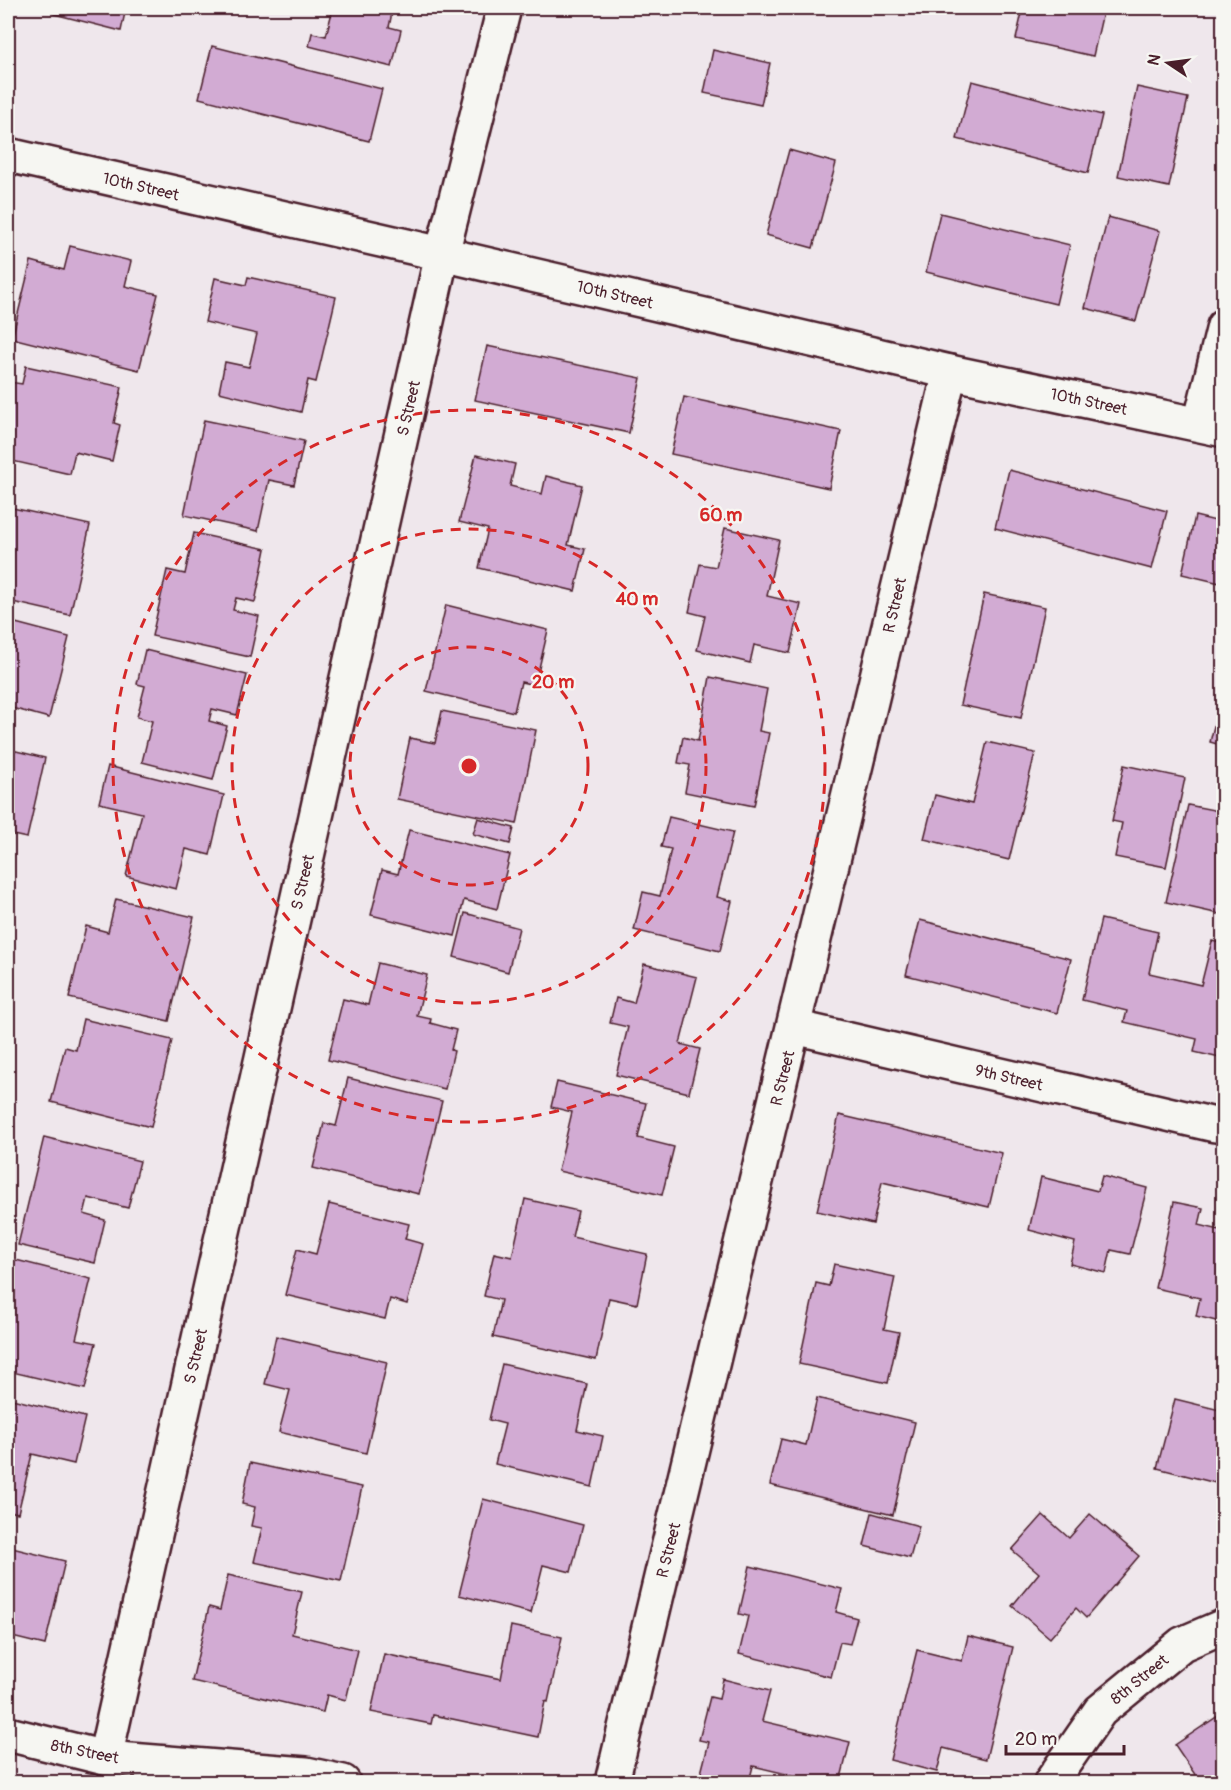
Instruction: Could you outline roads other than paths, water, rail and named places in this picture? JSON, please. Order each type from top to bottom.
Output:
[{"type":"street","name":"S Street","points":[[105,1758],[442,254],[504,8]]},
{"type":"street","name":"10th Street","points":[[8,155],[950,372],[1212,427]]},
{"type":"street","points":[[1212,427],[1224,326]]},
{"type":"street","name":"R Street","points":[[612,1782],[950,372]]},
{"type":"street","name":"9th Street","points":[[794,1027],[1204,1123],[1224,1124]]},
{"type":"street","name":"8th Street","points":[[1051,1782],[1100,1711],[1182,1644],[1224,1626]]},
{"type":"street","name":"8th Street","points":[[8,1734],[105,1758],[306,1774],[343,1782]]}]
